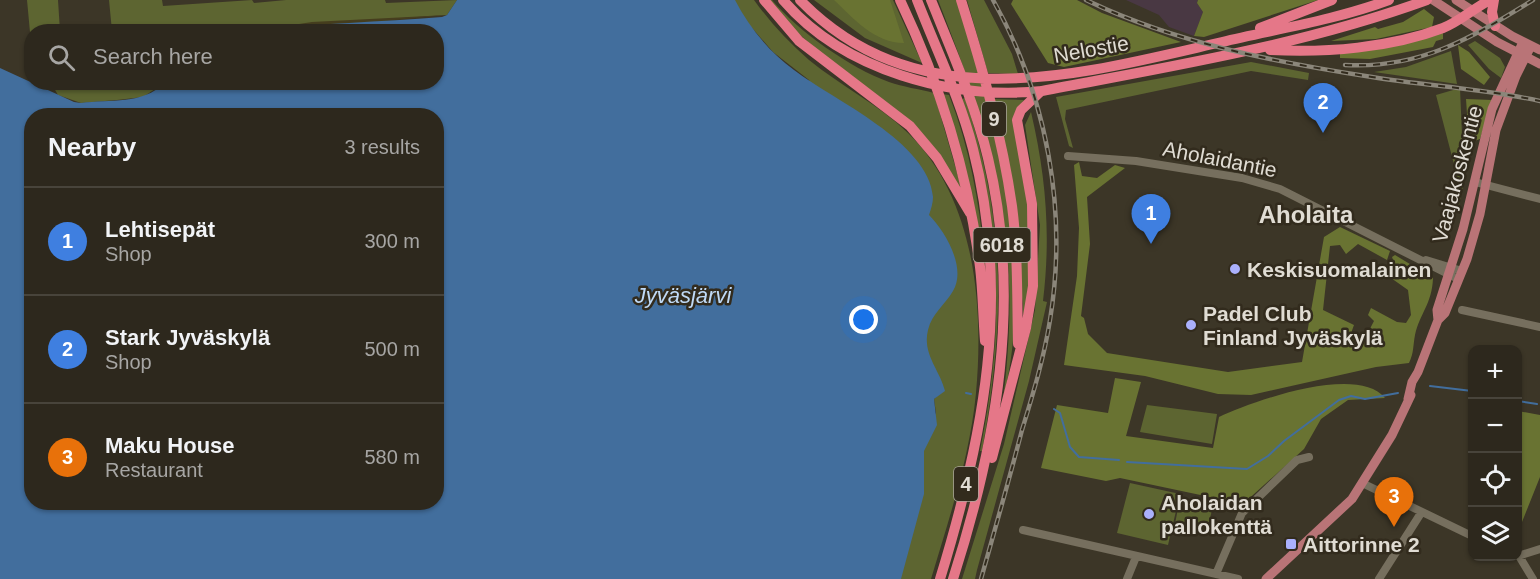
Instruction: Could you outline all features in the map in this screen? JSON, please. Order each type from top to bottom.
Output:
[{"type":"highway","points":[[764,0],[799,41],[910,126],[937,158],[970,214]]},
{"type":"highway","name":"Nelostie","points":[[783,0],[839,45],[868,61],[920,82],[982,92],[1042,91],[1197,62],[1295,40],[1387,15],[1427,0]]},
{"type":"highway","name":"4","points":[[900,0],[943,108],[964,178],[982,286],[988,368],[972,460],[939,579]]},
{"type":"highway","name":"6018","points":[[917,0],[965,121],[982,188],[992,266],[993,308],[988,368]]},
{"type":"highway","name":"6018","points":[[931,0],[982,138],[996,199],[1003,255],[1005,316],[1000,383],[978,498]]},
{"type":"highway","name":"9","points":[[961,0],[989,98],[1012,205],[1018,285],[1018,353]]},
{"type":"highway","points":[[1250,35],[1272,23],[1332,0]]},
{"type":"highway","name":"Nelostie","points":[[804,3],[850,39],[909,66],[979,80],[1033,79],[1164,55],[1341,15],[1389,0]]},
{"type":"highway","points":[[1258,49],[1296,51],[1333,48],[1414,36],[1442,28],[1471,10],[1490,3],[1495,26]]},
{"type":"highway","name":"4","points":[[953,579],[1004,417],[1030,307],[1034,259],[1032,204],[1018,132],[1018,115],[1042,91]]},
{"type":"main road","points":[[1433,0],[1497,42],[1540,64]]},
{"type":"main road","points":[[1456,0],[1531,46]]},
{"type":"main road","name":"Vaajakoskentie","points":[[1438,320],[1437,310],[1479,183],[1497,110],[1521,55],[1531,46]]},
{"type":"main road","name":"Vaajakoskentie","points":[[1266,579],[1335,513],[1347,495],[1362,483],[1392,435],[1408,399],[1416,388],[1418,372],[1438,320],[1445,313],[1475,235],[1479,183]]},
{"type":"main road","name":"Vaajakoskentie","points":[[1273,579],[1280,567]]},
{"type":"street","name":"Aholaidantie","points":[[1068,156],[1136,161],[1257,181],[1280,189],[1421,259],[1461,275]]},
{"type":"street","points":[[1479,183],[1540,199]]},
{"type":"street","points":[[1462,310],[1540,327]]},
{"type":"street","points":[[1216,574],[1242,513],[1297,460],[1309,457]]},
{"type":"street","points":[[1362,483],[1468,534]]},
{"type":"street","points":[[1379,579],[1421,513]]},
{"type":"street","points":[[1023,530],[1238,579]]},
{"type":"street","points":[[1522,555],[1540,549]]},
{"type":"street","points":[[1127,579],[1136,557]]},
{"type":"street","points":[[1521,561],[1531,578]]},
{"type":"shaded area","points":[[1126,0],[1198,0],[1197,3],[1203,12],[1194,36],[1169,27],[1159,15]]},
{"type":"green space","points":[[27,0],[58,0],[60,24],[29,24]]},
{"type":"green space","points":[[109,0],[162,0],[163,6],[252,0],[254,3],[286,0],[385,0],[386,3],[457,0],[447,15],[312,24],[111,24]]},
{"type":"green space","points":[[633,0],[754,0],[780,32],[809,60],[884,113],[908,133],[930,159],[948,189],[961,221],[970,254],[976,289],[978,359],[969,440],[931,579],[840,579],[936,413],[934,399],[939,394],[809,80],[773,52],[746,21]]},
{"type":"green space","points":[[768,0],[772,0],[810,36],[858,68],[889,82],[934,93],[964,197],[939,155],[792,28]]},
{"type":"green space","points":[[814,0],[893,0],[922,63],[865,38]]},
{"type":"green space","points":[[834,0],[890,0],[904,43],[893,42],[874,34],[857,22]]},
{"type":"green space","points":[[938,0],[958,0],[985,98],[1007,198],[1013,249],[1015,300],[1012,350],[1003,400],[1008,344],[1009,292],[1006,243],[999,196],[989,149],[975,102]]},
{"type":"green space","points":[[967,0],[984,0],[1012,54],[1018,74],[988,73]]},
{"type":"green space","points":[[1013,0],[1077,0],[1102,13],[1181,42],[1064,67],[1048,63],[1011,4]]},
{"type":"green space","points":[[1198,0],[1318,0],[1204,37],[1194,36],[1203,12],[1197,3]]},
{"type":"green space","points":[[1424,9],[1434,17],[1432,27],[1376,39],[1331,41],[1375,27],[1378,29],[1403,22]]},
{"type":"green space","points":[[1443,33],[1443,39],[1436,41],[1433,47],[1370,59],[1340,58],[1340,52]]},
{"type":"green space","points":[[1475,41],[1500,58],[1505,67],[1501,78],[1489,69],[1468,45]]},
{"type":"green space","points":[[1458,45],[1469,52],[1490,77],[1484,85],[1461,69]]},
{"type":"green space","points":[[1451,51],[1457,84],[1374,72],[1406,67]]},
{"type":"green space","points":[[1251,62],[1309,73],[1308,80],[1251,71],[1066,110],[1065,119],[1073,148],[1069,146],[1056,97]]},
{"type":"green space","points":[[1460,88],[1464,182],[1458,210],[1453,210],[1456,172],[1436,95]]},
{"type":"green space","points":[[55,90],[154,90],[143,97],[81,103],[58,95]]},
{"type":"green space","points":[[942,94],[949,95],[970,165],[979,212],[987,285]]},
{"type":"green space","points":[[965,98],[989,188],[998,273],[995,359],[982,451],[980,451],[994,359],[995,274],[992,231],[985,189],[962,99]]},
{"type":"green space","points":[[992,99],[1024,100],[1019,107],[1028,204],[1030,274],[1023,327],[1023,304]]},
{"type":"green space","points":[[1466,99],[1492,100],[1480,139],[1469,143]]},
{"type":"green space","points":[[1031,112],[1046,206],[1047,253],[1043,301],[1047,302],[1029,381],[975,579],[962,579],[1004,444],[1035,310],[1040,225],[1025,125]]},
{"type":"green space","points":[[1079,162],[1082,176],[1097,178],[1115,165],[1125,168],[1087,197],[1090,244],[1081,316],[1084,318],[1088,334],[1107,353],[1228,372],[1302,362],[1324,237],[1340,227],[1390,251],[1387,260],[1358,244],[1346,254],[1340,245],[1330,246],[1323,310],[1354,325],[1350,336],[1362,344],[1374,321],[1368,315],[1371,308],[1397,322],[1406,323],[1411,315],[1408,290],[1391,278],[1396,268],[1392,257],[1395,255],[1433,278],[1428,302],[1417,327],[1409,363],[1376,367],[1251,395],[1218,394],[1145,376],[1064,365],[1077,276],[1079,228],[1074,165]]},
{"type":"green space","points":[[1115,378],[1141,382],[1126,436],[1213,448],[1219,417],[1279,395],[1329,385],[1352,384],[1371,388],[1385,398],[1348,400],[1321,419],[1304,449],[1243,504],[1120,478],[1106,481],[1041,468],[1057,405],[1108,413]]},
{"type":"green space","points":[[1147,405],[1217,414],[1212,444],[1140,432]]},
{"type":"green space","points":[[1522,412],[1540,415],[1540,477],[1522,522]]},
{"type":"green space","name":"Aholaidan pallokenttä","points":[[1130,483],[1180,494],[1168,545],[1117,533]]},
{"type":"green space","points":[[1179,503],[1212,510],[1207,531],[1175,524]]},
{"type":"sand","points":[[447,15],[353,24],[299,24]]},
{"type":"water","name":"Jyväsjärvi","points":[[457,0],[735,0],[760,38],[785,63],[877,124],[915,158],[927,177],[933,197],[929,215],[947,240],[956,261],[957,282],[928,330],[927,347],[945,391],[934,399],[937,425],[924,451],[924,494],[901,579],[0,579],[0,68],[24,79],[24,90],[48,90],[81,103],[126,100],[156,90],[444,90],[444,24],[326,24],[447,15]]},
{"type":"waterway","points":[[1430,386],[1468,391]]},
{"type":"waterway","points":[[966,393],[971,394]]},
{"type":"waterway","points":[[1127,462],[1247,469],[1268,456],[1284,441],[1339,400],[1351,396],[1365,399],[1398,393]]},
{"type":"waterway","points":[[1522,402],[1537,404]]},
{"type":"waterway","points":[[1054,409],[1060,413],[1070,447],[1079,457],[1119,460]]},
{"type":"railway","points":[[981,579],[1045,348],[1055,279],[1056,238],[1054,196],[1040,115],[1012,37],[993,0]]},
{"type":"railway","points":[[1086,0],[1155,28],[1226,49],[1299,65],[1540,101]]},
{"type":"railway","points":[[1345,65],[1398,62],[1422,56],[1488,27],[1533,0]]},
{"type":"place","name":"Stark Jyväskylä","points":[[1323,133]]},
{"type":"place","name":"Lehtisepät","points":[[1151,244]]},
{"type":"place","name":"Keskisuomalainen","points":[[1235,269]]},
{"type":"place","name":"Padel Club Finland Jyväskylä","points":[[1191,325]]},
{"type":"place","name":"Aholaidan pallokenttä","points":[[1149,514]]},
{"type":"place","name":"Maku House","points":[[1394,527]]},
{"type":"place","name":"Aittorinne 2","points":[[1291,544]]},
{"type":"district","name":"Aholaita","points":[[1306,214]]}]
